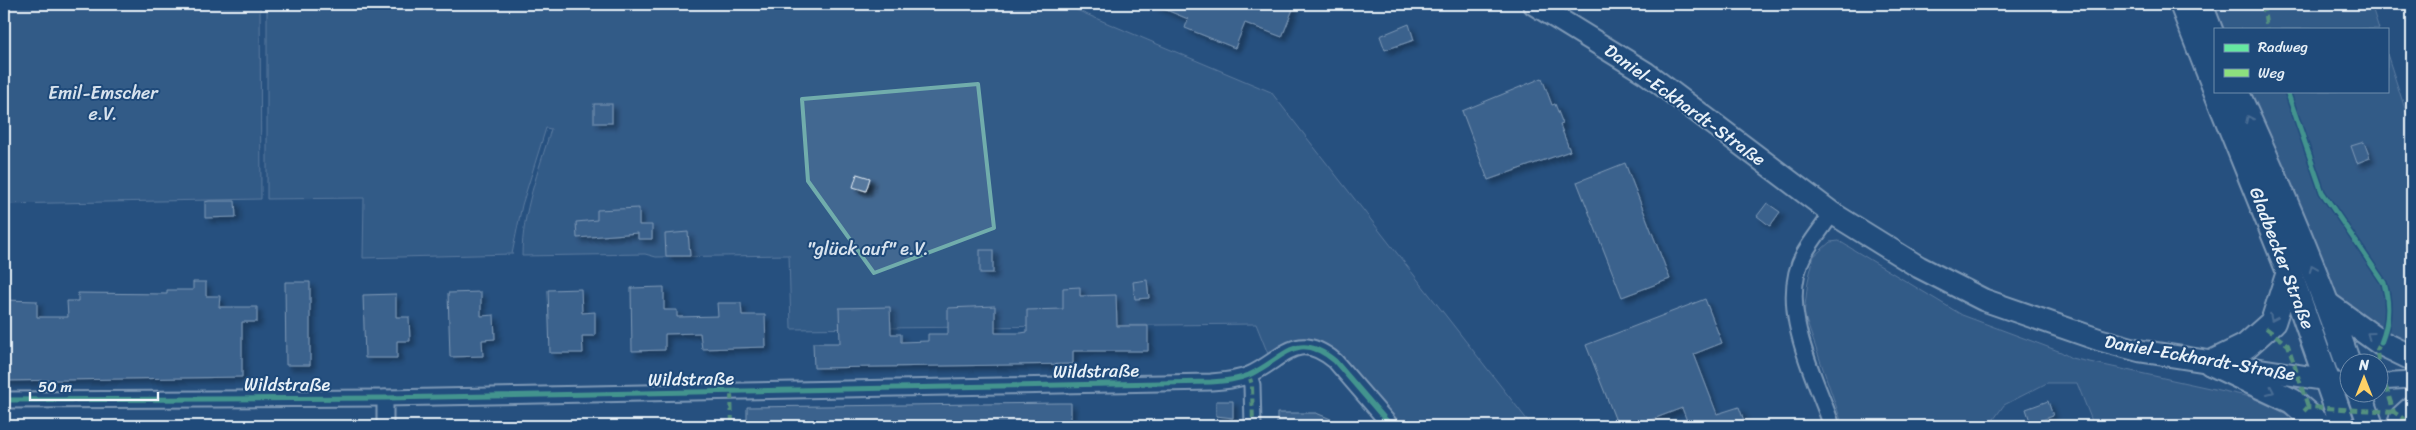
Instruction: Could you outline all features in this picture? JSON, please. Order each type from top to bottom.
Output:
[{"type":"main road","name":"Gladbecker Straße","points":[[2182,4],[2214,87]]},
{"type":"main road","points":[[2200,4],[2214,40]]},
{"type":"main road","name":"Gladbecker Straße","points":[[2216,92],[2289,272],[2338,381]]},
{"type":"main road","name":"Gladbecker Straße","points":[[2236,92],[2283,192],[2328,305],[2344,352]]},
{"type":"main road","points":[[2210,363],[2246,346],[2273,322],[2289,272]]},
{"type":"main road","points":[[2328,305],[2381,343],[2412,358]]},
{"type":"main road","points":[[2210,363],[2292,401],[2321,426]]},
{"type":"main road","name":"Gladbecker Straße","points":[[2340,402],[2343,426]]},
{"type":"main road","points":[[2362,402],[2370,426]]},
{"type":"main road","points":[[2399,426],[2402,418],[2412,410]]},
{"type":"street","name":"Daniel-Eckhardt-Straße","points":[[1534,4],[1646,73],[1832,213],[1919,267],[1984,300],[2100,340],[2141,351],[2338,381]]},
{"type":"street","points":[[1832,213],[1803,256],[1795,281],[1794,314],[1832,426]]},
{"type":"street","name":"Wildstraße","points":[[4,400],[385,398],[1211,382],[1231,381],[1249,375],[1290,349],[1310,346],[1324,352],[1335,361],[1390,426]]},
{"type":"street","points":[[1249,375],[1252,385],[1253,426]]},
{"type":"street","points":[[2388,381],[2412,380]]},
{"type":"street","points":[[385,398],[385,426]]},
{"type":"highlighted area","points":[[978,84],[994,228],[874,273],[808,181],[802,99]]},
{"type":"green space","name":"Emil-Emscher e.V.","points":[[4,4],[260,4],[261,199],[4,204]]},
{"type":"green space","name":"\"glück auf\" e.V.","points":[[267,4],[1062,4],[1271,92],[1532,426],[1392,426],[1325,350],[1270,359],[1256,324],[791,329],[789,255],[656,257],[645,254],[522,256],[528,207],[551,129],[546,128],[522,205],[512,254],[363,258],[364,198],[267,199]]},
{"type":"green space","points":[[2210,4],[2371,4],[2379,28],[2220,28]]},
{"type":"green space","points":[[2388,57],[2412,130],[2412,347],[2348,310],[2336,294],[2246,92],[2388,92]]},
{"type":"green space","points":[[1839,241],[1962,315],[2061,352],[2071,358],[2251,397],[2289,415],[2299,426],[2094,426],[2077,383],[2047,383],[2004,405],[1989,426],[1953,422],[1938,426],[1843,426],[1804,314],[1808,281],[1814,256],[1830,242]]},
{"type":"building","points":[[1152,4],[1295,4],[1282,37],[1245,23],[1235,48],[1185,28],[1188,19]]},
{"type":"building","points":[[1409,24],[1414,40],[1385,50],[1380,36]]},
{"type":"building","points":[[1542,78],[1552,105],[1555,104],[1563,124],[1560,125],[1570,151],[1488,180],[1462,111]]},
{"type":"building","points":[[594,104],[612,104],[612,123],[594,123]]},
{"type":"building","points":[[2364,142],[2370,158],[2357,163],[2351,146]]},
{"type":"building","points":[[1625,163],[1670,279],[1622,297],[1577,182]]},
{"type":"building","points":[[857,174],[870,178],[866,191],[853,187]]},
{"type":"building","points":[[235,201],[236,217],[205,218],[205,202]]},
{"type":"building","points":[[1767,203],[1780,212],[1770,226],[1757,216]]},
{"type":"building","points":[[639,208],[639,225],[652,225],[652,239],[638,239],[638,233],[577,238],[576,222],[597,220],[597,210]]},
{"type":"building","points":[[688,232],[690,256],[666,256],[665,234]]},
{"type":"building","points":[[980,250],[993,250],[993,273],[980,273]]},
{"type":"building","points":[[1147,280],[1149,298],[1135,299],[1133,282]]},
{"type":"building","points":[[193,282],[206,282],[206,296],[220,296],[219,307],[257,307],[257,322],[242,322],[242,377],[4,381],[4,300],[37,301],[37,317],[68,317],[67,301],[78,301],[78,293],[167,294],[167,290],[193,290]]},
{"type":"building","points":[[285,282],[310,282],[310,365],[286,365]]},
{"type":"building","points":[[664,287],[664,310],[677,310],[677,317],[718,316],[717,303],[741,303],[742,315],[765,315],[766,347],[702,349],[700,333],[665,334],[665,350],[632,351],[631,288]]},
{"type":"building","points":[[1080,287],[1080,296],[1116,295],[1117,326],[1148,326],[1148,351],[1073,351],[1073,364],[814,368],[813,343],[840,343],[839,308],[890,307],[891,334],[901,334],[901,342],[928,341],[928,334],[948,334],[948,308],[995,306],[995,333],[1021,333],[1027,332],[1027,310],[1063,309],[1063,288]]},
{"type":"building","points":[[581,289],[582,313],[595,312],[595,336],[582,336],[583,353],[550,353],[548,290]]},
{"type":"building","points":[[481,292],[481,316],[494,315],[495,339],[482,340],[483,356],[450,357],[448,293]]},
{"type":"building","points":[[396,294],[396,317],[409,317],[410,341],[397,341],[397,358],[365,358],[363,295]]},
{"type":"building","points":[[1705,299],[1722,343],[1694,354],[1717,414],[1739,407],[1746,426],[1689,426],[1682,408],[1635,426],[1618,426],[1586,345]]},
{"type":"building","points":[[1216,401],[1233,401],[1233,418],[1216,416]]},
{"type":"building","points":[[2048,401],[2053,416],[2031,424],[2026,409]]},
{"type":"building","points":[[1071,403],[1071,426],[747,426],[747,407]]},
{"type":"building","points":[[1277,413],[1316,413],[1348,426],[1277,426]]},
{"type":"marked path","points":[[2263,4],[2267,28]]},
{"type":"marked path","points":[[2266,328],[2288,345],[2308,407]]},
{"type":"marked path","points":[[2377,352],[2382,340]]},
{"type":"marked path","points":[[1249,375],[1252,385],[1253,426]]},
{"type":"marked path","points":[[731,392],[732,426]]},
{"type":"marked path","points":[[2388,394],[2394,412],[2412,425]]},
{"type":"marked path","points":[[2304,411],[2308,407],[2394,412]]},
{"type":"cycle path","points":[[2287,92],[2322,192],[2384,283],[2388,313],[2381,343]]},
{"type":"cycle path","points":[[4,400],[385,398],[1211,382],[1226,381],[1249,375],[1290,350],[1310,347],[1322,352],[1335,361],[1391,426]]}]
